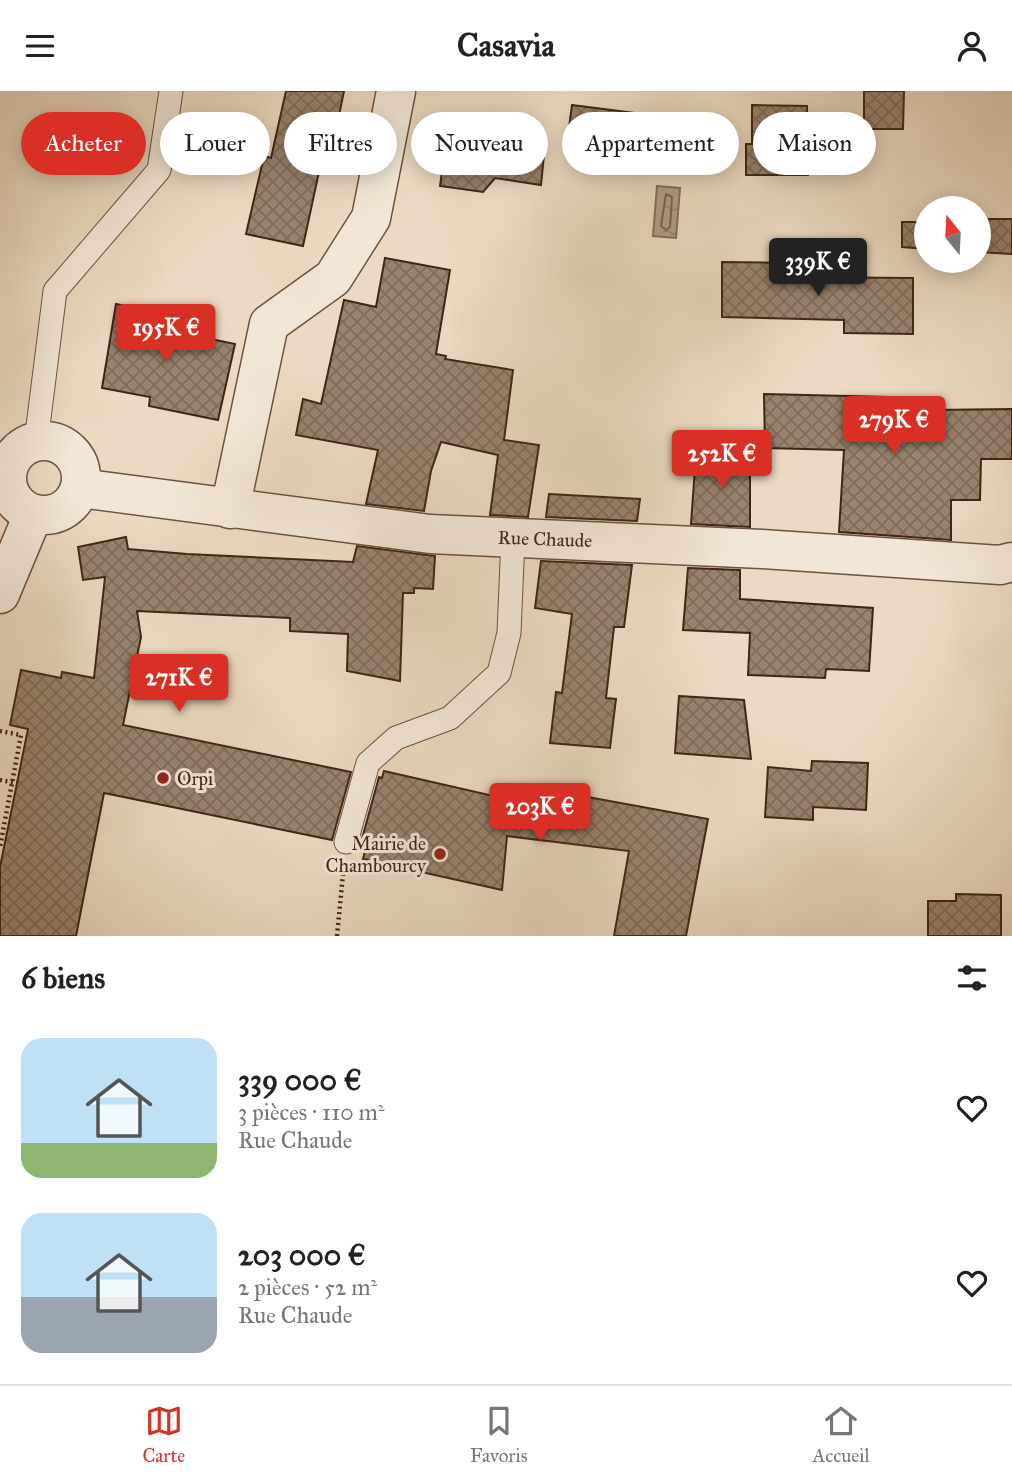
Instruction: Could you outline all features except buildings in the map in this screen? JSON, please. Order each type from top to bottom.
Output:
[{"type":"street","points":[[230,509],[269,324],[332,278],[371,218],[396,91]]},
{"type":"street","points":[[49,441],[71,452],[82,476],[80,488],[67,509],[56,514],[33,515],[13,501],[8,489],[8,467],[17,449],[49,441]]},
{"type":"street","name":"Rue Chaude","points":[[80,488],[430,534],[762,549],[1000,565],[1012,562]]},
{"type":"street","points":[[0,594],[33,515]]},
{"type":"lane","points":[[17,449],[55,292],[159,170],[171,91]]},
{"type":"lane","points":[[346,842],[368,763],[396,738],[450,718],[499,673],[509,633],[513,538]]},
{"type":"path","points":[[0,731],[21,736],[15,783],[0,847]]},
{"type":"path","points":[[0,780],[15,783]]},
{"type":"path","points":[[337,936],[346,842]]},
{"type":"water","points":[[657,186],[680,188],[676,238],[653,236]]},
{"type":"place","name":"Orpi","points":[[163,778]]},
{"type":"place","name":"Mairie de Chambourcy","points":[[440,854]]}]
